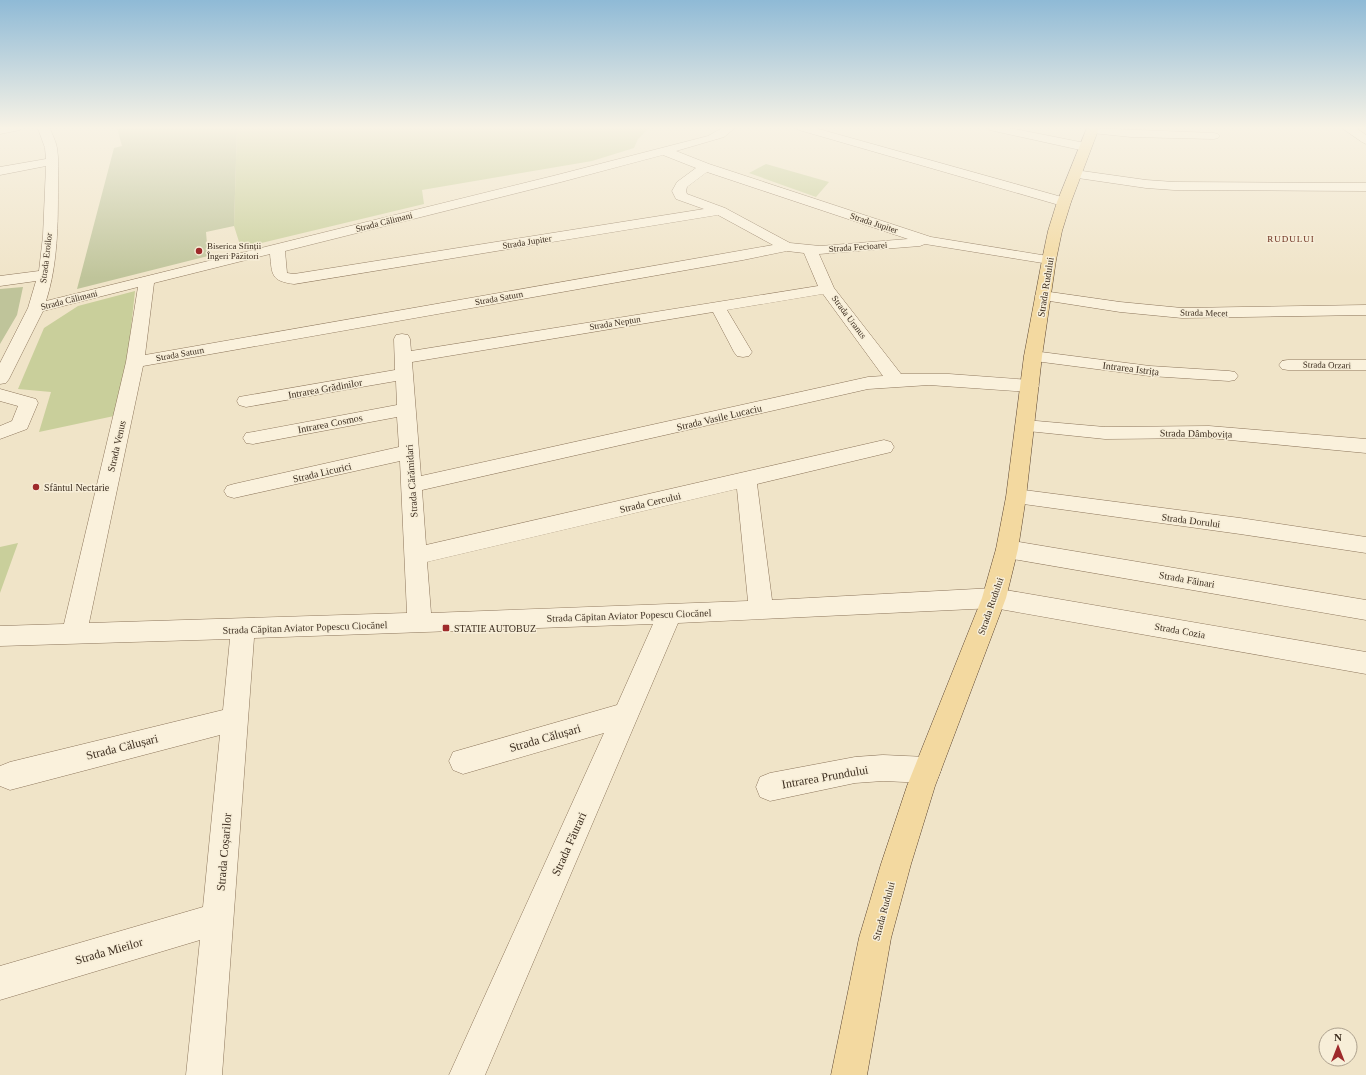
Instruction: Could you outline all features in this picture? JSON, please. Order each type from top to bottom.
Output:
[{"type":"main road","name":"Strada Rudului","points":[[849,1075],[875,938],[896,864],[927,770],[994,598],[1007,549],[1016,497],[1033,356],[1049,260],[1055,231],[1073,178]]},
{"type":"street","name":"Strada Eroilor","points":[[0,379],[36,308],[45,275],[50,239],[52,178]]},
{"type":"street","name":"Strada Călimani","points":[[36,308],[560,178]]},
{"type":"street","points":[[691,178],[682,185],[678,191],[681,196],[720,211],[787,247]]},
{"type":"street","name":"Strada Jupiter","points":[[739,178],[929,241],[1049,260]]},
{"type":"street","points":[[980,178],[1064,202]]},
{"type":"street","points":[[1105,178],[1174,186],[1366,187]]},
{"type":"street","name":"Strada Jupiter","points":[[276,248],[280,275],[285,278],[294,279],[720,211]]},
{"type":"street","name":"Strada Fecioarei","points":[[787,247],[810,250],[929,241]]},
{"type":"street","name":"Strada Saturn","points":[[135,362],[743,256],[787,247]]},
{"type":"street","name":"Strada Uranus","points":[[810,250],[827,288],[895,379]]},
{"type":"street","points":[[0,281],[45,275]]},
{"type":"street","name":"Strada Venus","points":[[74,634],[135,362],[147,281]]},
{"type":"street","name":"Strada Neptun","points":[[403,357],[827,288]]},
{"type":"street","name":"Strada Mecet","points":[[1043,296],[1120,307],[1182,313],[1366,310]]},
{"type":"street","points":[[717,306],[743,352]]},
{"type":"street","name":"Intrarea Istrița","points":[[1033,356],[1150,371],[1229,376]]},
{"type":"street","name":"Intrarea Grădinilor","points":[[246,401],[403,357]]},
{"type":"street","name":"Strada Cărămidari","points":[[403,357],[420,623]]},
{"type":"street","name":"Strada Orzari","points":[[1288,365],[1366,365]]},
{"type":"street","name":"Strada Vasile Lucaciu","points":[[411,485],[868,383],[895,379],[922,378],[1030,386]]},
{"type":"street","points":[[0,395],[29,403],[20,425],[0,433]]},
{"type":"street","name":"Intrarea Cosmos","points":[[253,438],[406,409]]},
{"type":"street","name":"Strada Dâmbovița","points":[[1025,426],[1105,433],[1209,432],[1366,446]]},
{"type":"street","name":"Strada Cercului","points":[[416,556],[884,448]]},
{"type":"street","name":"Strada Licurici","points":[[234,491],[409,452]]},
{"type":"street","points":[[746,480],[761,610]]},
{"type":"street","name":"Strada Dorului","points":[[1016,497],[1240,526],[1366,546]]},
{"type":"street","name":"Strada Făinari","points":[[1007,549],[1366,610]]},
{"type":"street","name":"Strada Căpitan Aviator Popescu Ciocănel","points":[[0,636],[420,623],[761,610],[994,598]]},
{"type":"street","name":"Strada Cozia","points":[[994,598],[1366,663]]},
{"type":"street","name":"Strada Făurari","points":[[467,1075],[670,613]]},
{"type":"street","name":"Strada Coșarilor","points":[[204,1075],[243,629]]},
{"type":"street","name":"Strada Călușari","points":[[463,761],[626,714]]},
{"type":"street","name":"Strada Călușari","points":[[10,776],[234,719]]},
{"type":"street","name":"Intrarea Prundului","points":[[770,787],[855,770],[883,768],[927,770]]},
{"type":"street","name":"Strada Mieilor","points":[[0,983],[218,919]]},
{"type":"green space","points":[[106,178],[235,178],[234,226],[206,232],[208,256],[77,289]]},
{"type":"green space","points":[[235,178],[491,178],[422,190],[424,204],[241,248],[234,226]]},
{"type":"green space","points":[[763,178],[816,178],[829,182],[816,197]]},
{"type":"green space","points":[[23,287],[17,315],[0,344],[0,289]]},
{"type":"green space","points":[[135,291],[122,412],[114,416],[39,432],[51,392],[18,389],[44,328],[78,306]]},
{"type":"green space","points":[[18,543],[0,593],[0,547]]},
{"type":"place","name":"Biserica Sfinții Îngeri Păzitori","points":[[199,251]]},
{"type":"place","name":"Sfântul Nectarie","points":[[36,487]]},
{"type":"place","name":"STATIE AUTOBUZ","points":[[446,628]]},
{"type":"district","name":"RUDULUI","points":[[1291,239]]}]
